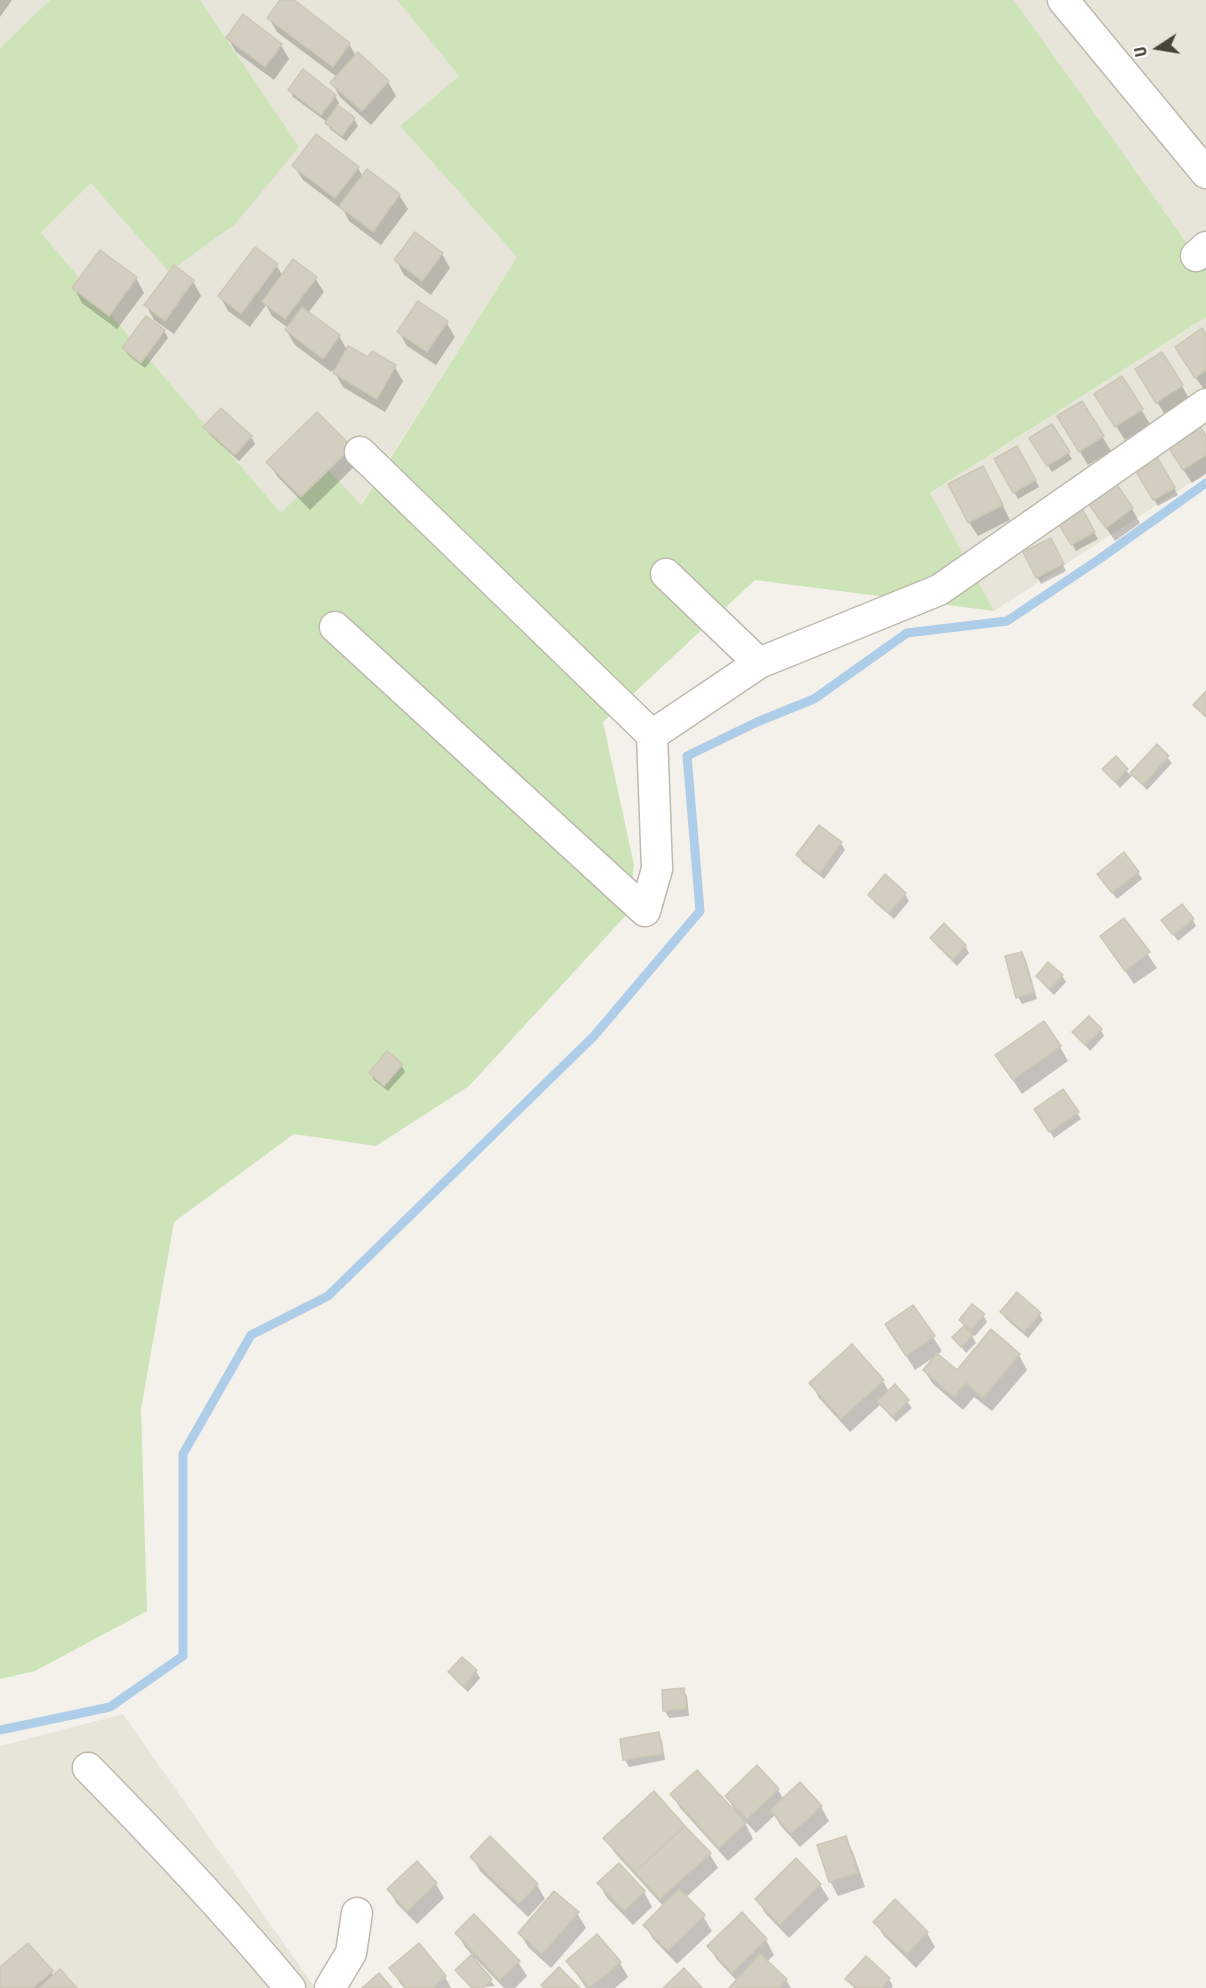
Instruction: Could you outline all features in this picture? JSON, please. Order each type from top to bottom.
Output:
[{"type":"street","points":[[1063,0],[1206,173]]},
{"type":"street","points":[[652,735],[759,663],[939,590],[1206,404]]},
{"type":"street","points":[[335,627],[645,911],[657,869],[652,735],[360,452]]},
{"type":"street","points":[[666,574],[759,663]]},
{"type":"street","points":[[88,1768],[234,1921],[290,1988]]},
{"type":"street","points":[[330,1988],[351,1953],[357,1912]]},
{"type":"shaded area","points":[[0,0],[50,0],[0,48]]},
{"type":"shaded area","points":[[200,0],[397,0],[459,76],[400,126],[517,257],[360,505],[281,513],[41,233],[91,183],[299,148]]},
{"type":"shaded area","points":[[1014,0],[1206,0],[1206,266],[1196,256]]},
{"type":"shaded area","points":[[1206,317],[1206,473],[994,611],[929,494]]},
{"type":"shaded area","points":[[123,1714],[315,1988],[0,1988],[0,1746]]},
{"type":"green space","points":[[50,0],[200,0],[299,147],[235,224],[169,272],[91,183],[41,233],[281,513],[326,468],[361,505],[517,257],[400,126],[459,76],[397,0],[1014,0],[1196,256],[1206,266],[1206,317],[930,493],[994,611],[755,580],[603,722],[634,865],[628,913],[469,1086],[376,1146],[294,1134],[174,1222],[141,1409],[147,1611],[35,1671],[0,1679],[0,48]]},
{"type":"building","points":[[280,0],[294,0],[350,43],[333,67],[267,18]]},
{"type":"building","points":[[243,14],[282,44],[265,67],[226,38]]},
{"type":"building","points":[[358,52],[389,81],[362,111],[330,83]]},
{"type":"building","points":[[303,69],[336,95],[321,115],[288,90]]},
{"type":"building","points":[[338,105],[355,118],[342,136],[325,123]]},
{"type":"building","points":[[316,134],[359,167],[335,198],[292,166]]},
{"type":"building","points":[[367,169],[400,194],[373,232],[339,206]]},
{"type":"building","points":[[415,232],[443,253],[422,281],[394,260]]},
{"type":"building","points":[[255,247],[278,264],[241,314],[218,296]]},
{"type":"building","points":[[100,250],[137,277],[109,316],[72,288]]},
{"type":"building","points":[[293,259],[317,277],[285,319],[262,302]]},
{"type":"building","points":[[174,265],[194,280],[165,321],[144,305]]},
{"type":"building","points":[[418,301],[448,321],[427,352],[397,332]]},
{"type":"building","points":[[302,307],[340,335],[323,359],[285,330]]},
{"type":"building","points":[[146,316],[165,330],[141,363],[122,348]]},
{"type":"building","points":[[1202,328],[1206,334],[1206,370],[1195,378],[1175,347]]},
{"type":"building","points":[[348,346],[368,357],[372,351],[396,365],[377,399],[333,373]]},
{"type":"building","points":[[1162,352],[1183,385],[1156,403],[1135,369]]},
{"type":"building","points":[[1122,376],[1143,409],[1115,427],[1094,394]]},
{"type":"building","points":[[1082,401],[1104,436],[1079,452],[1057,416]]},
{"type":"building","points":[[221,408],[252,436],[235,455],[203,427]]},
{"type":"building","points":[[317,412],[352,447],[301,497],[266,462]]},
{"type":"building","points":[[1195,418],[1206,436],[1206,455],[1183,470],[1163,439]]},
{"type":"building","points":[[1052,424],[1070,452],[1047,466],[1029,438]]},
{"type":"building","points":[[1017,446],[1036,480],[1013,493],[994,459]]},
{"type":"building","points":[[1153,450],[1175,488],[1153,500],[1131,463]]},
{"type":"building","points":[[983,466],[1003,505],[968,523],[948,484]]},
{"type":"building","points":[[1110,475],[1133,508],[1106,528],[1082,495]]},
{"type":"building","points":[[1079,503],[1095,532],[1071,545],[1055,517]]},
{"type":"building","points":[[1051,538],[1064,564],[1036,578],[1023,552]]},
{"type":"building","points":[[1206,691],[1206,717],[1193,705]]},
{"type":"building","points":[[1157,744],[1169,756],[1143,785],[1130,773]]},
{"type":"building","points":[[1116,756],[1128,769],[1115,782],[1102,769]]},
{"type":"building","points":[[819,825],[842,842],[820,873],[796,855]]},
{"type":"building","points":[[1124,852],[1139,872],[1112,893],[1097,874]]},
{"type":"building","points":[[885,874],[906,893],[889,913],[868,895]]},
{"type":"building","points":[[1182,904],[1194,919],[1173,935],[1161,920]]},
{"type":"building","points":[[1124,918],[1150,952],[1125,971],[1100,936]]},
{"type":"building","points":[[944,923],[966,945],[953,960],[930,938]]},
{"type":"building","points":[[1022,952],[1034,992],[1016,998],[1005,956]]},
{"type":"building","points":[[1048,962],[1063,975],[1050,989],[1036,976]]},
{"type":"building","points":[[1089,1016],[1102,1029],[1085,1045],[1072,1032]]},
{"type":"building","points":[[1044,1021],[1061,1046],[1013,1080],[995,1055]]},
{"type":"building","points":[[387,1051],[403,1064],[384,1086],[369,1073]]},
{"type":"building","points":[[1063,1089],[1079,1112],[1049,1132],[1034,1109]]},
{"type":"building","points":[[1017,1292],[1041,1313],[1024,1332],[1000,1312]]},
{"type":"building","points":[[972,1304],[985,1314],[971,1330],[959,1320]]},
{"type":"building","points":[[913,1305],[935,1336],[906,1356],[885,1324]]},
{"type":"building","points":[[964,1326],[973,1335],[961,1347],[952,1337]]},
{"type":"building","points":[[991,1329],[1020,1354],[983,1398],[966,1383],[954,1397],[923,1370],[937,1353],[957,1370]]},
{"type":"building","points":[[852,1344],[884,1380],[841,1419],[809,1383]]},
{"type":"building","points":[[895,1384],[909,1400],[892,1417],[877,1401]]},
{"type":"building","points":[[462,1657],[477,1670],[464,1686],[448,1672]]},
{"type":"building","points":[[684,1688],[686,1709],[663,1711],[662,1690]]},
{"type":"building","points":[[659,1732],[663,1754],[623,1760],[620,1739]]},
{"type":"building","points":[[757,1765],[779,1789],[747,1819],[725,1796]]},
{"type":"building","points":[[697,1770],[746,1823],[719,1848],[670,1794]]},
{"type":"building","points":[[800,1782],[822,1806],[791,1834],[770,1810]]},
{"type":"building","points":[[654,1791],[685,1826],[635,1872],[603,1838]]},
{"type":"building","points":[[685,1826],[711,1853],[660,1899],[635,1872]]},
{"type":"building","points":[[490,1836],[538,1884],[519,1904],[470,1857]]},
{"type":"building","points":[[846,1836],[858,1873],[829,1882],[817,1845]]},
{"type":"building","points":[[796,1858],[821,1884],[780,1925],[755,1899]]},
{"type":"building","points":[[417,1861],[437,1883],[407,1911],[387,1889]]},
{"type":"building","points":[[619,1863],[645,1891],[624,1911],[597,1883]]},
{"type":"building","points":[[679,1889],[705,1915],[668,1951],[643,1925]]},
{"type":"building","points":[[554,1891],[579,1912],[542,1954],[518,1933]]},
{"type":"building","points":[[895,1899],[928,1932],[907,1954],[873,1922]]},
{"type":"building","points":[[742,1912],[767,1939],[732,1973],[707,1946]]},
{"type":"building","points":[[474,1914],[520,1961],[500,1980],[455,1933]]},
{"type":"building","points":[[597,1934],[621,1962],[589,1988],[566,1961]]},
{"type":"building","points":[[28,1943],[53,1971],[33,1988],[0,1988],[0,1967]]},
{"type":"building","points":[[419,1943],[446,1976],[433,1988],[406,1988],[389,1968]]},
{"type":"building","points":[[760,1954],[787,1979],[779,1988],[729,1988]]},
{"type":"building","points":[[471,1955],[492,1979],[483,1988],[472,1988],[455,1970]]},
{"type":"building","points":[[866,1956],[890,1978],[882,1988],[856,1988],[845,1979]]},
{"type":"building","points":[[559,1967],[580,1988],[544,1988],[541,1985]]},
{"type":"building","points":[[684,1968],[702,1988],[663,1988]]},
{"type":"building","points":[[60,1969],[77,1988],[39,1988]]},
{"type":"building","points":[[379,1973],[392,1988],[362,1988]]},
{"type":"waterway","points":[[0,1730],[110,1707],[183,1656],[183,1454],[251,1335],[328,1296],[594,1036],[700,911],[687,756],[757,722],[814,699],[907,633],[1007,621],[1206,483]]}]
